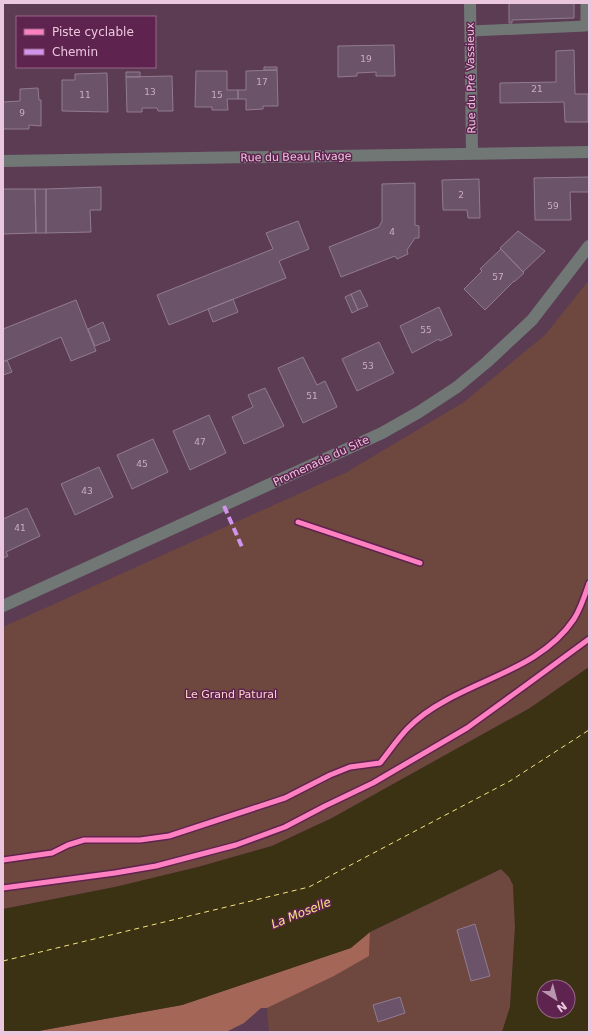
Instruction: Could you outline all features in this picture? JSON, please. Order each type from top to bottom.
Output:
[{"type":"street","name":"Rue du Pré Vassieux","points":[[470,3],[472,153]]},
{"type":"street","name":"Rue du Beau Rivage","points":[[3,161],[589,152]]},
{"type":"street","name":"Promenade du Site","points":[[3,606],[382,433],[419,412],[457,387],[487,362],[532,320],[589,246]]},
{"type":"lane","points":[[471,31],[586,26],[586,3]]},
{"type":"green space","name":"Le Grand Patural","points":[[589,280],[589,667],[530,708],[332,818],[272,846],[198,867],[115,887],[3,909],[3,627],[347,472],[464,402],[545,335]]},
{"type":"green space","points":[[501,869],[509,877],[513,885],[515,927],[510,1007],[502,1032],[269,1032],[267,1008],[334,976],[369,956],[370,932]]},
{"type":"shaded area","points":[[370,932],[369,956],[334,976],[267,1008],[261,1008],[244,1023],[226,1032],[33,1032],[182,1005],[350,948]]},
{"type":"water","name":"La Moselle","points":[[589,667],[589,1032],[502,1032],[510,1007],[515,927],[513,885],[509,877],[501,869],[370,932],[351,948],[182,1005],[33,1032],[3,1032],[3,909],[115,887],[198,867],[272,846],[332,818],[530,708]]},
{"type":"building","points":[[509,3],[574,3],[574,18],[512,20],[512,23],[509,23]]},
{"type":"building","points":[[394,45],[395,76],[376,76],[376,72],[357,73],[357,76],[338,77],[338,46]]},
{"type":"building","points":[[574,50],[575,94],[588,94],[588,122],[565,122],[564,102],[500,103],[500,83],[556,82],[556,51]]},
{"type":"building","points":[[264,67],[277,67],[277,70],[264,70]]},
{"type":"building","points":[[277,70],[278,106],[263,106],[263,109],[246,110],[246,99],[238,99],[238,90],[246,90],[246,71]]},
{"type":"building","points":[[196,71],[227,71],[227,90],[238,90],[238,99],[227,99],[228,110],[212,110],[212,107],[195,107]]},
{"type":"building","points":[[126,72],[140,72],[140,77],[126,77]]},
{"type":"building","points":[[107,73],[108,112],[62,111],[62,80],[75,80],[75,74]]},
{"type":"building","points":[[172,76],[173,111],[158,111],[157,108],[142,108],[142,112],[127,112],[126,77]]},
{"type":"building","points":[[38,88],[39,100],[41,100],[41,126],[29,125],[29,129],[3,129],[3,102],[20,101],[20,89]]},
{"type":"building","points":[[589,177],[589,192],[570,192],[571,220],[535,220],[534,178]]},
{"type":"building","points":[[479,179],[480,218],[468,218],[467,210],[443,210],[442,180]]},
{"type":"building","points":[[415,183],[415,225],[419,226],[419,238],[415,238],[407,250],[408,254],[397,259],[395,256],[341,277],[329,247],[379,227],[382,221],[382,184]]},
{"type":"building","points":[[101,187],[101,210],[90,210],[91,232],[46,233],[46,189]]},
{"type":"building","points":[[3,189],[35,189],[36,233],[3,234]]},
{"type":"building","points":[[35,189],[46,189],[46,233],[36,233]]},
{"type":"building","points":[[298,221],[309,249],[279,261],[286,278],[169,325],[157,295],[273,249],[266,233]]},
{"type":"building","points":[[518,231],[545,251],[523,272],[500,248]]},
{"type":"building","points":[[501,249],[524,273],[485,310],[464,289],[482,271],[480,269]]},
{"type":"building","points":[[360,290],[368,306],[358,310],[351,294]]},
{"type":"building","points":[[351,294],[358,310],[352,313],[345,297]]},
{"type":"building","points":[[233,299],[238,312],[213,322],[208,309]]},
{"type":"building","points":[[76,300],[96,351],[71,361],[61,337],[3,362],[3,329]]},
{"type":"building","points":[[439,307],[452,335],[440,341],[439,339],[412,353],[400,326]]},
{"type":"building","points":[[103,322],[110,340],[95,346],[88,329]]},
{"type":"building","points":[[379,342],[394,373],[357,391],[342,359]]},
{"type":"building","points":[[303,357],[317,385],[325,381],[337,407],[303,423],[278,368]]},
{"type":"building","points":[[7,360],[12,372],[3,375],[3,362]]},
{"type":"building","points":[[265,388],[284,426],[244,444],[232,417],[253,407],[248,395]]},
{"type":"building","points":[[209,415],[226,453],[190,470],[173,431]]},
{"type":"building","points":[[153,439],[168,472],[132,489],[117,455]]},
{"type":"building","points":[[99,467],[113,497],[75,515],[61,484]]},
{"type":"building","points":[[27,508],[40,536],[6,552],[8,556],[3,558],[3,519]]},
{"type":"building","points":[[475,924],[490,976],[471,981],[457,930]]},
{"type":"building","points":[[400,997],[405,1013],[378,1022],[373,1005]]},
{"type":"ferry route","points":[[3,961],[309,887],[510,781],[589,730]]},
{"type":"marked path","points":[[224,506],[242,547]]},
{"type":"cycle path","points":[[298,522],[420,563]]},
{"type":"cycle path","points":[[3,860],[52,853],[68,845],[84,840],[140,840],[169,836],[285,798],[330,775],[350,767],[380,763],[408,728],[430,710],[462,692],[515,668],[547,647],[562,634],[574,619],[581,606],[589,583]]},
{"type":"cycle path","points":[[3,888],[156,866],[236,845],[285,827],[373,783],[467,728],[589,639]]}]
